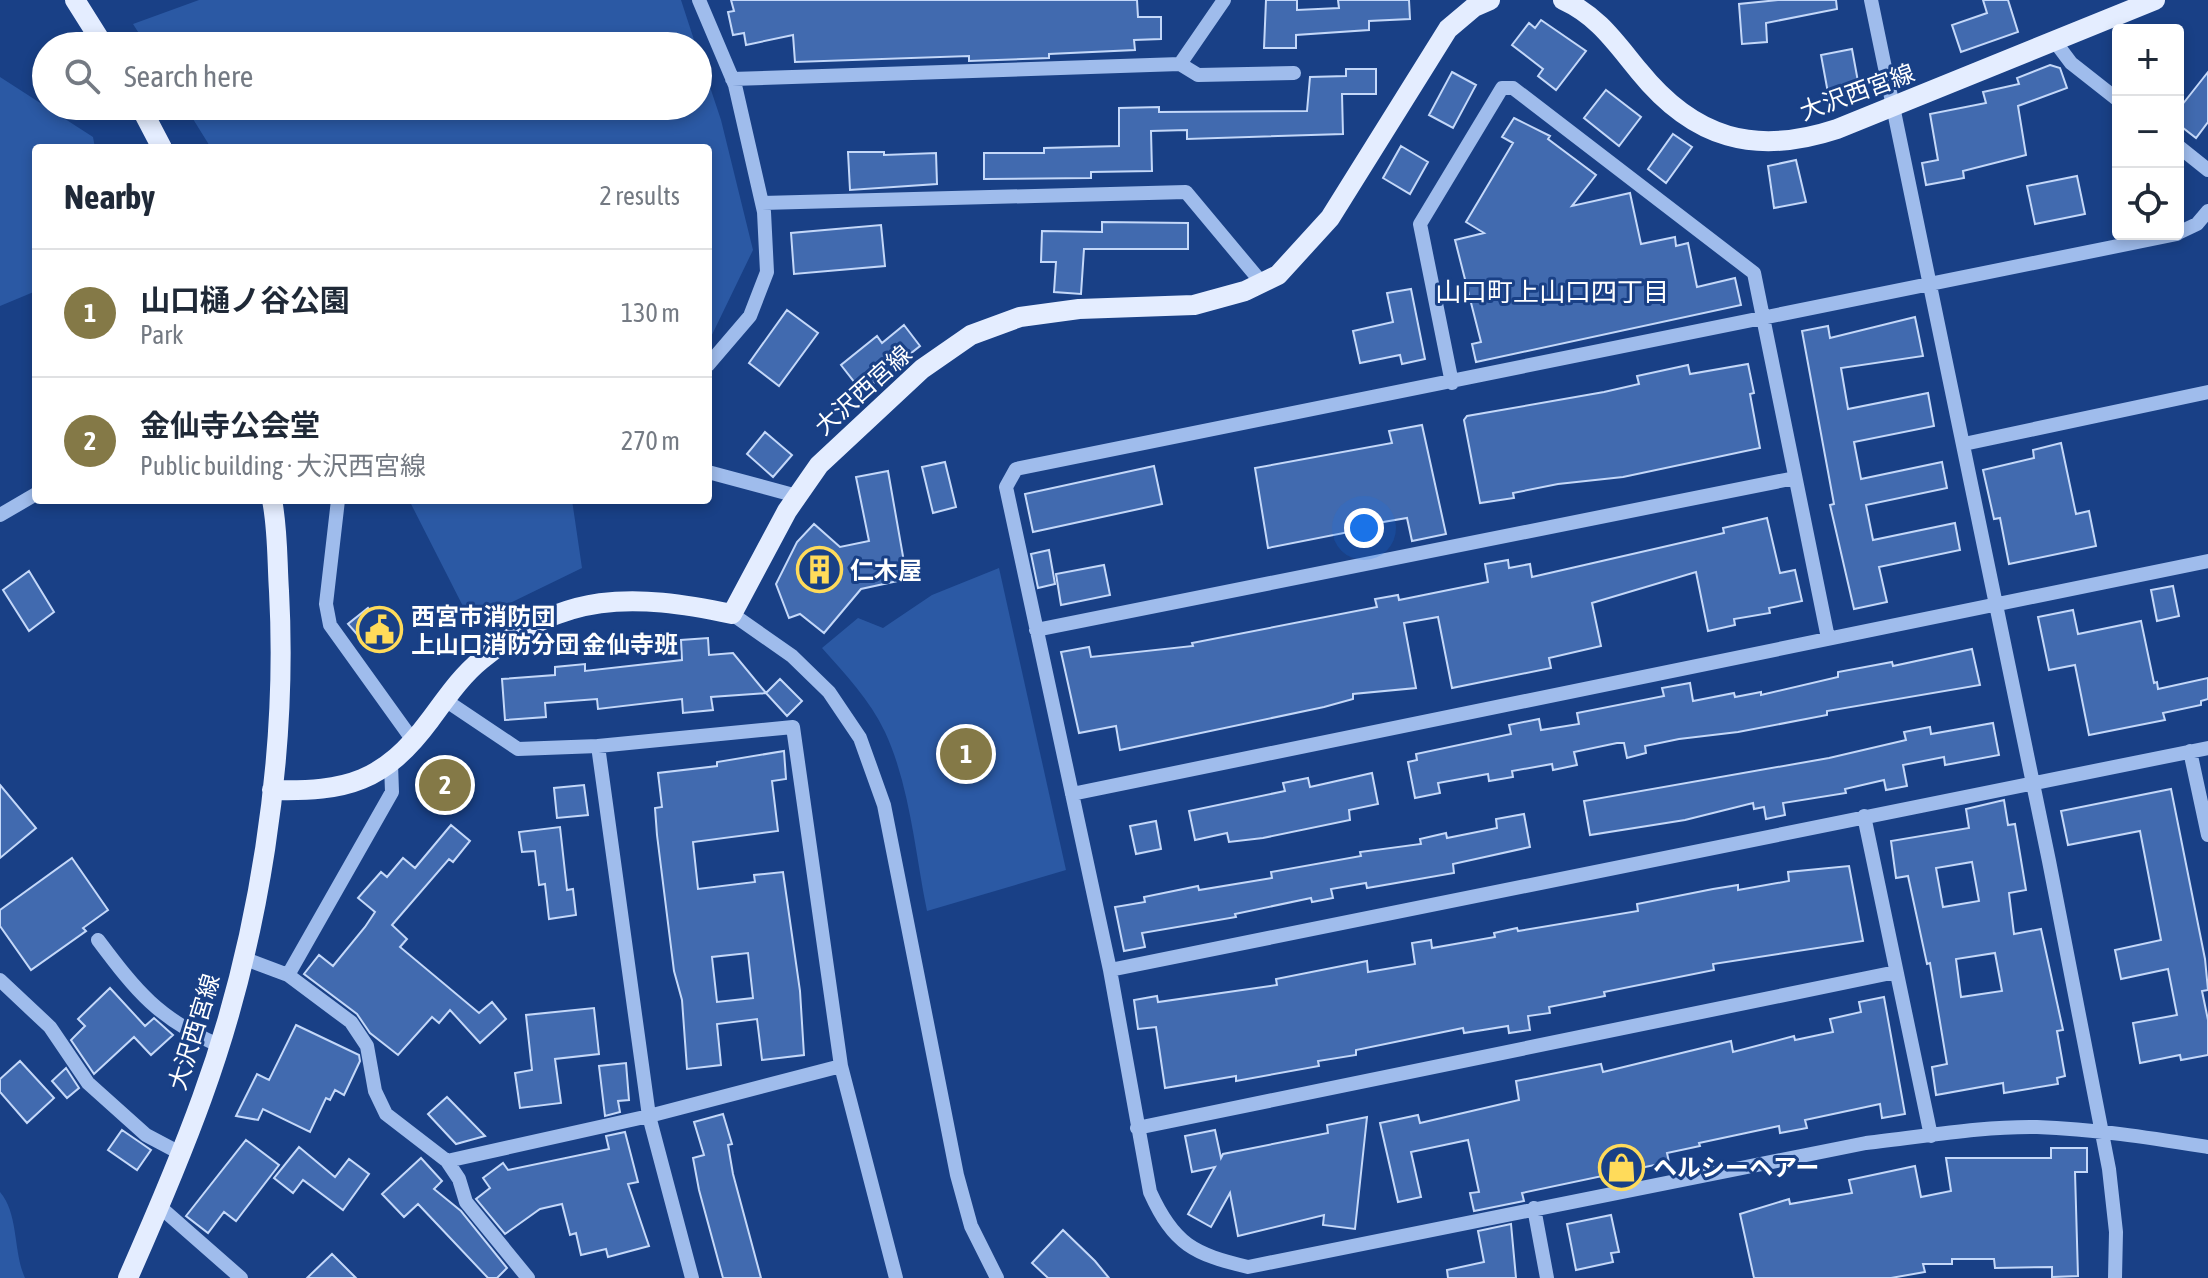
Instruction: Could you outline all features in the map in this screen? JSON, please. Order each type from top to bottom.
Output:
[{"type":"main road","points":[[75,0],[95,32]]},
{"type":"main road","name":"大沢西宮線","points":[[732,614],[797,496],[819,465],[922,369],[971,335],[1020,317],[1064,311],[1194,305],[1278,275],[1330,218],[1448,29],[1474,7],[1490,0]]},
{"type":"main road","name":"大沢西宮線","points":[[1563,0],[1598,22],[1676,109],[1732,138],[1771,144],[1793,142],[1895,107],[2155,0]]},
{"type":"main road","points":[[147,120],[160,144]]},
{"type":"main road","name":"大沢西宮線","points":[[128,1278],[180,1153],[218,1045],[243,958],[272,790],[283,657],[272,504]]},
{"type":"main road","points":[[272,790],[320,791],[368,778],[391,764],[414,742],[479,661],[558,612],[610,600],[674,602],[732,614]]},
{"type":"street","points":[[699,0],[732,79],[762,203],[767,272],[750,316],[712,360]]},
{"type":"street","points":[[1180,64],[1224,0]]},
{"type":"street","points":[[1871,0],[1997,604],[2102,1131],[2116,1232],[2115,1278]]},
{"type":"street","points":[[2056,43],[2071,63],[2113,96]]},
{"type":"street","points":[[732,79],[1180,64],[1198,75],[1294,73]]},
{"type":"street","points":[[1452,383],[1420,224],[1502,88],[1513,88],[1754,273],[1828,638]]},
{"type":"street","points":[[2184,151],[2208,170]]},
{"type":"street","points":[[762,203],[1186,192],[1262,283]]},
{"type":"street","points":[[2184,230],[2197,224],[2208,211]]},
{"type":"street","points":[[2148,240],[1016,469],[1006,487],[1110,970],[1150,1192],[1163,1221],[1202,1256],[1248,1267],[1866,1143],[2034,1127],[2102,1131],[2208,1147]]},
{"type":"street","points":[[1964,444],[2208,392]]},
{"type":"street","points":[[712,473],[797,496]]},
{"type":"street","points":[[1036,630],[1795,478]]},
{"type":"street","points":[[0,515],[32,496]]},
{"type":"street","points":[[338,504],[326,604],[330,625],[414,742]]},
{"type":"street","points":[[1072,794],[2208,561]]},
{"type":"street","points":[[732,614],[761,631],[802,665],[829,692],[860,738],[884,805],[957,1175],[971,1226],[997,1278]]},
{"type":"street","points":[[445,700],[518,749],[598,746],[793,727],[841,1066],[896,1278]]},
{"type":"street","points":[[598,746],[649,1116],[692,1278]]},
{"type":"street","points":[[1110,970],[2208,748]]},
{"type":"street","points":[[2190,751],[2208,835]]},
{"type":"street","points":[[288,975],[392,792],[391,764]]},
{"type":"street","points":[[1864,816],[1931,1136]]},
{"type":"street","points":[[98,940],[137,993],[178,1027],[218,1045]]},
{"type":"street","points":[[243,958],[288,975],[351,1022],[367,1046],[375,1091],[386,1114],[447,1161],[459,1179],[466,1202],[528,1278]]},
{"type":"street","points":[[1137,1128],[1896,972]]},
{"type":"street","points":[[0,980],[50,1027],[88,1083],[146,1135],[180,1153]]},
{"type":"street","points":[[447,1161],[649,1116],[841,1066]]},
{"type":"street","points":[[159,1206],[241,1278]]},
{"type":"street","points":[[1534,1208],[1547,1278]]},
{"type":"shaded area","points":[[199,0],[681,0],[691,32],[138,32],[133,24]]},
{"type":"shaded area","points":[[0,77],[32,98],[32,120],[67,120],[93,137],[94,144],[32,144],[32,293],[0,306]]},
{"type":"shaded area","points":[[712,93],[753,250],[712,335],[712,144],[209,144],[194,120],[712,120]]},
{"type":"shaded area","points":[[411,504],[573,504],[582,568],[471,622]]},
{"type":"shaded area","points":[[999,568],[1066,870],[927,911],[906,797],[885,732],[872,709],[822,648],[858,618],[883,628],[932,595]]},
{"type":"shaded area","points":[[0,1192],[10,1211],[25,1278],[0,1278]]},
{"type":"building","points":[[731,0],[1137,0],[1138,17],[1161,17],[1161,39],[1134,40],[1135,50],[1049,54],[1049,58],[969,61],[969,56],[795,62],[793,35],[746,45],[744,33],[733,35],[728,12],[734,11]]},
{"type":"building","points":[[1266,0],[1297,0],[1297,10],[1339,8],[1338,0],[1409,0],[1410,19],[1369,21],[1369,30],[1296,35],[1296,48],[1264,48]]},
{"type":"building","points":[[1836,0],[1837,9],[1766,23],[1767,42],[1742,44],[1739,4]]},
{"type":"building","points":[[1983,0],[2008,0],[2018,32],[1961,52],[1952,25],[1987,13]]},
{"type":"building","points":[[1541,20],[1586,51],[1556,90],[1538,76],[1543,69],[1512,45],[1529,23],[1535,28]]},
{"type":"building","points":[[1852,49],[1859,87],[1828,93],[1821,55]]},
{"type":"building","points":[[2050,65],[2060,68],[2067,88],[2018,106],[2026,155],[1963,171],[1964,178],[1926,185],[1922,163],[1938,160],[1930,114],[1986,103],[1983,92],[2019,84],[2017,78]]},
{"type":"building","points":[[1346,69],[1376,69],[1376,94],[1342,94],[1343,134],[1187,139],[1187,130],[1151,131],[1152,171],[1091,172],[1091,178],[984,179],[984,153],[1044,153],[1044,148],[1119,146],[1119,108],[1159,107],[1159,112],[1307,111],[1310,77],[1346,76]]},
{"type":"building","points":[[1452,72],[1476,85],[1453,128],[1429,115]]},
{"type":"building","points":[[2208,72],[2208,122],[2196,138],[2184,129],[2184,102]]},
{"type":"building","points":[[1606,90],[1641,117],[1619,146],[1584,118]]},
{"type":"building","points":[[1514,118],[1550,136],[1548,139],[1596,175],[1572,206],[1630,193],[1641,244],[1675,237],[1676,246],[1688,243],[1697,287],[1735,278],[1741,305],[1476,362],[1472,344],[1481,342],[1455,240],[1484,233],[1466,222],[1513,143],[1502,137]]},
{"type":"building","points":[[1673,134],[1692,147],[1666,183],[1648,169]]},
{"type":"building","points":[[1401,146],[1428,162],[1410,194],[1383,178]]},
{"type":"building","points":[[848,152],[884,152],[884,155],[936,153],[937,184],[850,190]]},
{"type":"building","points":[[1796,160],[1806,202],[1774,208],[1768,166]]},
{"type":"building","points":[[2077,176],[2085,214],[2035,224],[2027,186]]},
{"type":"building","points":[[1102,222],[1188,223],[1188,249],[1084,249],[1081,294],[1054,292],[1056,262],[1041,262],[1042,231],[1102,232]]},
{"type":"building","points":[[881,225],[885,266],[794,274],[791,233]]},
{"type":"building","points":[[1411,289],[1425,359],[1402,364],[1400,355],[1360,363],[1353,331],[1393,322],[1387,293]]},
{"type":"building","points":[[787,310],[818,333],[779,386],[749,363]]},
{"type":"building","points":[[1915,317],[1923,356],[1841,368],[1848,409],[1928,393],[1934,426],[1854,442],[1861,479],[1942,462],[1947,488],[1866,505],[1873,540],[1955,523],[1960,550],[1879,567],[1887,602],[1854,609],[1830,505],[1834,504],[1802,331],[1828,326],[1830,338]]},
{"type":"building","points":[[904,325],[920,346],[871,385],[859,388],[841,365],[877,336],[882,343]]},
{"type":"building","points":[[1748,364],[1760,448],[1623,477],[1558,484],[1513,493],[1514,498],[1480,503],[1464,420],[1467,416],[1639,384],[1637,376],[1688,365],[1690,374]]},
{"type":"building","points":[[1422,425],[1446,534],[1412,541],[1407,518],[1348,528],[1349,532],[1268,548],[1255,468],[1392,443],[1389,431]]},
{"type":"building","points":[[765,432],[792,455],[773,477],[747,454]]},
{"type":"building","points":[[2061,443],[2076,514],[2089,511],[2096,546],[2009,564],[2000,518],[1994,519],[1983,470],[2034,458],[2033,450]]},
{"type":"building","points":[[945,462],[956,507],[933,513],[922,467]]},
{"type":"building","points":[[1154,466],[1162,504],[1033,532],[1025,494]]},
{"type":"building","points":[[888,471],[907,579],[861,589],[824,633],[800,614],[789,618],[776,584],[797,542],[814,524],[840,547],[869,541],[856,477]]},
{"type":"building","points":[[1767,518],[1780,573],[1795,570],[1802,601],[1769,608],[1770,613],[1734,619],[1735,625],[1708,631],[1696,572],[1592,603],[1601,646],[1549,658],[1551,668],[1452,688],[1438,617],[1404,623],[1416,688],[1353,694],[1353,699],[1324,707],[1120,750],[1116,726],[1079,733],[1061,652],[1089,647],[1091,657],[1193,646],[1192,643],[1377,607],[1375,599],[1398,595],[1399,600],[1488,582],[1485,564],[1508,560],[1509,568],[1530,564],[1532,577],[1724,533],[1723,528]]},
{"type":"building","points":[[1049,550],[1055,584],[1038,588],[1031,554]]},
{"type":"building","points":[[1104,565],[1110,595],[1061,605],[1056,574]]},
{"type":"building","points":[[29,571],[54,612],[29,631],[3,590]]},
{"type":"building","points":[[2173,586],[2179,616],[2157,621],[2151,590]]},
{"type":"building","points":[[368,608],[382,625],[363,641],[348,624]]},
{"type":"building","points":[[2073,610],[2078,634],[2141,621],[2154,683],[2157,682],[2158,689],[2208,678],[2208,699],[2201,701],[2201,705],[2163,713],[2165,720],[2089,735],[2075,665],[2049,670],[2038,617]]},
{"type":"building","points":[[708,638],[709,655],[733,653],[766,693],[711,697],[713,710],[683,713],[682,699],[598,709],[597,699],[545,703],[546,717],[505,720],[502,679],[555,675],[555,667],[585,664],[585,671],[682,660],[681,640]]},
{"type":"building","points":[[1972,649],[1980,685],[1827,711],[1827,715],[1738,732],[1645,746],[1646,753],[1627,758],[1624,743],[1617,743],[1574,752],[1577,765],[1553,770],[1552,764],[1512,771],[1513,777],[1489,781],[1488,774],[1438,783],[1440,793],[1415,798],[1408,762],[1417,760],[1416,754],[1511,734],[1509,725],[1539,719],[1541,730],[1579,724],[1577,713],[1664,696],[1662,688],[1690,683],[1693,701],[1734,693],[1735,697],[1761,692],[1761,695],[1838,677],[1838,672],[1892,662],[1893,666]]},
{"type":"building","points":[[780,679],[802,701],[787,716],[766,693]]},
{"type":"building","points":[[1993,723],[1999,755],[1945,765],[1944,757],[1903,765],[1907,786],[1886,790],[1884,780],[1845,789],[1846,793],[1783,803],[1785,815],[1766,819],[1764,807],[1754,809],[1753,803],[1685,820],[1590,835],[1584,801],[1829,758],[1906,740],[1904,732],[1930,727],[1931,734]]},
{"type":"building","points":[[784,751],[786,779],[772,781],[778,831],[693,842],[698,889],[755,882],[754,875],[783,872],[800,991],[804,1055],[762,1060],[757,1019],[717,1024],[721,1065],[687,1069],[682,1000],[674,971],[657,835],[655,808],[662,807],[658,773],[717,766],[717,762]],"holes":[[[748,953],[753,998],[717,1002],[712,957]]]},
{"type":"building","points":[[437,762],[469,781],[453,808],[420,789]]},
{"type":"building","points":[[1372,773],[1378,804],[1349,810],[1350,820],[1263,838],[1229,842],[1227,833],[1195,840],[1189,811],[1285,791],[1283,783],[1308,778],[1310,787]]},
{"type":"building","points":[[0,785],[36,828],[0,858]]},
{"type":"building","points":[[584,785],[588,815],[557,818],[554,788]]},
{"type":"building","points":[[2171,789],[2205,959],[2208,990],[2202,991],[2208,1020],[2208,1055],[2181,1060],[2180,1055],[2140,1063],[2133,1023],[2177,1015],[2168,969],[2121,979],[2115,950],[2161,940],[2140,831],[2068,845],[2061,811]]},
{"type":"building","points":[[2004,800],[2008,825],[2015,824],[2026,890],[2009,893],[2014,934],[2041,929],[2063,1030],[2057,1031],[2065,1076],[2057,1078],[2058,1084],[2004,1093],[2003,1083],[1936,1095],[1932,1067],[1947,1064],[1930,963],[1927,964],[1908,876],[1896,878],[1891,841],[1969,828],[1966,809]],"holes":[[[1972,862],[1979,901],[1943,907],[1936,868]],[[1995,953],[2002,991],[1961,997],[1956,959]]]},
{"type":"building","points":[[1524,814],[1530,847],[1453,864],[1454,873],[1367,888],[1366,883],[1331,889],[1333,898],[1312,902],[1311,898],[1235,914],[1236,917],[1142,933],[1145,947],[1124,951],[1115,907],[1145,902],[1144,897],[1198,886],[1199,890],[1272,878],[1271,872],[1361,856],[1360,852],[1421,844],[1420,839],[1446,833],[1447,838],[1497,828],[1496,819]]},
{"type":"building","points":[[1156,821],[1161,849],[1136,854],[1130,826]]},
{"type":"building","points":[[451,825],[470,841],[453,862],[449,859],[392,925],[407,939],[400,947],[479,1013],[492,1002],[506,1019],[480,1043],[450,1010],[439,1023],[432,1017],[398,1055],[370,1033],[357,1014],[304,974],[319,955],[333,966],[365,927],[375,912],[358,898],[381,872],[387,877],[403,858],[415,868]]},
{"type":"building","points":[[560,827],[567,890],[573,889],[576,915],[549,919],[545,884],[539,885],[535,851],[522,852],[519,832]]},
{"type":"building","points":[[72,858],[108,910],[83,928],[86,931],[31,970],[0,926],[0,910]]},
{"type":"building","points":[[1849,866],[1863,941],[1713,964],[1714,970],[1604,992],[1605,996],[1549,1007],[1550,1013],[1528,1016],[1530,1030],[1509,1033],[1508,1026],[1464,1033],[1463,1028],[1356,1050],[1356,1055],[1318,1061],[1319,1066],[1236,1081],[1236,1076],[1165,1088],[1156,1027],[1138,1029],[1134,1000],[1157,996],[1158,1002],[1277,985],[1276,979],[1367,961],[1368,972],[1415,964],[1412,943],[1431,940],[1432,948],[1495,937],[1494,933],[1517,928],[1518,931],[1638,911],[1637,904],[1713,889],[1738,885],[1738,890],[1789,881],[1788,872]]},
{"type":"building","points":[[110,988],[145,1026],[154,1018],[173,1035],[151,1055],[134,1037],[94,1074],[71,1040],[85,1026],[78,1019]]},
{"type":"building","points":[[1884,997],[1905,1114],[1882,1118],[1880,1104],[1805,1120],[1807,1128],[1780,1133],[1779,1126],[1699,1143],[1700,1146],[1667,1153],[1669,1162],[1522,1193],[1524,1201],[1474,1211],[1470,1193],[1479,1192],[1468,1140],[1411,1152],[1421,1197],[1398,1202],[1380,1123],[1418,1115],[1420,1123],[1519,1100],[1516,1081],[1601,1064],[1603,1072],[1731,1041],[1733,1052],[1794,1036],[1795,1040],[1833,1032],[1830,1019],[1861,1012],[1859,1002]]},
{"type":"building","points":[[594,1008],[599,1054],[555,1059],[561,1103],[520,1108],[515,1073],[532,1070],[526,1015]]},
{"type":"building","points":[[296,1025],[359,1055],[360,1061],[344,1095],[335,1090],[330,1100],[326,1098],[310,1132],[263,1109],[258,1120],[236,1116],[257,1074],[269,1080]]},
{"type":"building","points":[[20,1061],[54,1098],[27,1123],[0,1092],[0,1079]]},
{"type":"building","points":[[626,1063],[629,1100],[618,1101],[620,1112],[605,1116],[599,1066]]},
{"type":"building","points":[[66,1068],[79,1088],[67,1098],[52,1081]]},
{"type":"building","points":[[447,1097],[485,1136],[456,1144],[428,1114]]},
{"type":"building","points":[[723,1114],[732,1144],[728,1145],[733,1174],[761,1278],[723,1278],[699,1190],[693,1158],[704,1155],[694,1122]]},
{"type":"building","points":[[1367,1117],[1355,1229],[1323,1225],[1324,1215],[1238,1236],[1230,1193],[1211,1227],[1188,1214],[1215,1167],[1192,1172],[1185,1136],[1215,1130],[1221,1158],[1223,1154],[1328,1133],[1327,1125]]},
{"type":"building","points":[[122,1130],[151,1150],[137,1170],[108,1150]]},
{"type":"building","points":[[625,1132],[638,1182],[628,1184],[649,1246],[608,1257],[606,1249],[581,1255],[576,1233],[570,1235],[562,1204],[540,1209],[505,1234],[476,1199],[490,1188],[483,1178],[503,1163],[508,1170],[609,1149],[606,1136]]},
{"type":"building","points":[[246,1140],[279,1165],[236,1221],[224,1212],[208,1233],[186,1216]]},
{"type":"building","points":[[299,1147],[335,1177],[349,1159],[369,1174],[343,1210],[303,1180],[293,1193],[274,1178]]},
{"type":"building","points":[[2051,1148],[2087,1148],[2087,1172],[2075,1172],[2078,1276],[2052,1277],[2052,1267],[1995,1268],[1994,1259],[1952,1259],[1952,1264],[1923,1264],[1925,1272],[1891,1278],[1754,1278],[1740,1214],[1789,1199],[1790,1204],[1852,1193],[1849,1180],[1915,1166],[1921,1197],[1951,1191],[1946,1158],[2051,1158]]},
{"type":"building","points":[[421,1158],[442,1181],[434,1189],[461,1211],[507,1268],[497,1278],[488,1278],[418,1204],[404,1217],[382,1194]]},
{"type":"building","points":[[1611,1215],[1619,1252],[1611,1253],[1613,1262],[1576,1270],[1567,1224]]},
{"type":"building","points":[[1511,1224],[1516,1278],[1448,1278],[1447,1270],[1484,1262],[1478,1231]]},
{"type":"building","points":[[1063,1230],[1109,1278],[1048,1278],[1032,1263]]},
{"type":"building","points":[[332,1254],[356,1278],[307,1278]]},
{"type":"place","name":"仁木屋","points":[[819,570]]},
{"type":"place","name":"西宮市消防団 上山口消防分団 金仙寺班","points":[[380,630]]},
{"type":"place","name":"山口樋ノ谷公園","points":[[966,754]]},
{"type":"place","name":"金仙寺公会堂","points":[[445,785]]},
{"type":"place","name":"ヘルシーヘアー","points":[[1622,1167]]},
{"type":"district","name":"山口町上山口四丁目","points":[[1552,292]]}]
